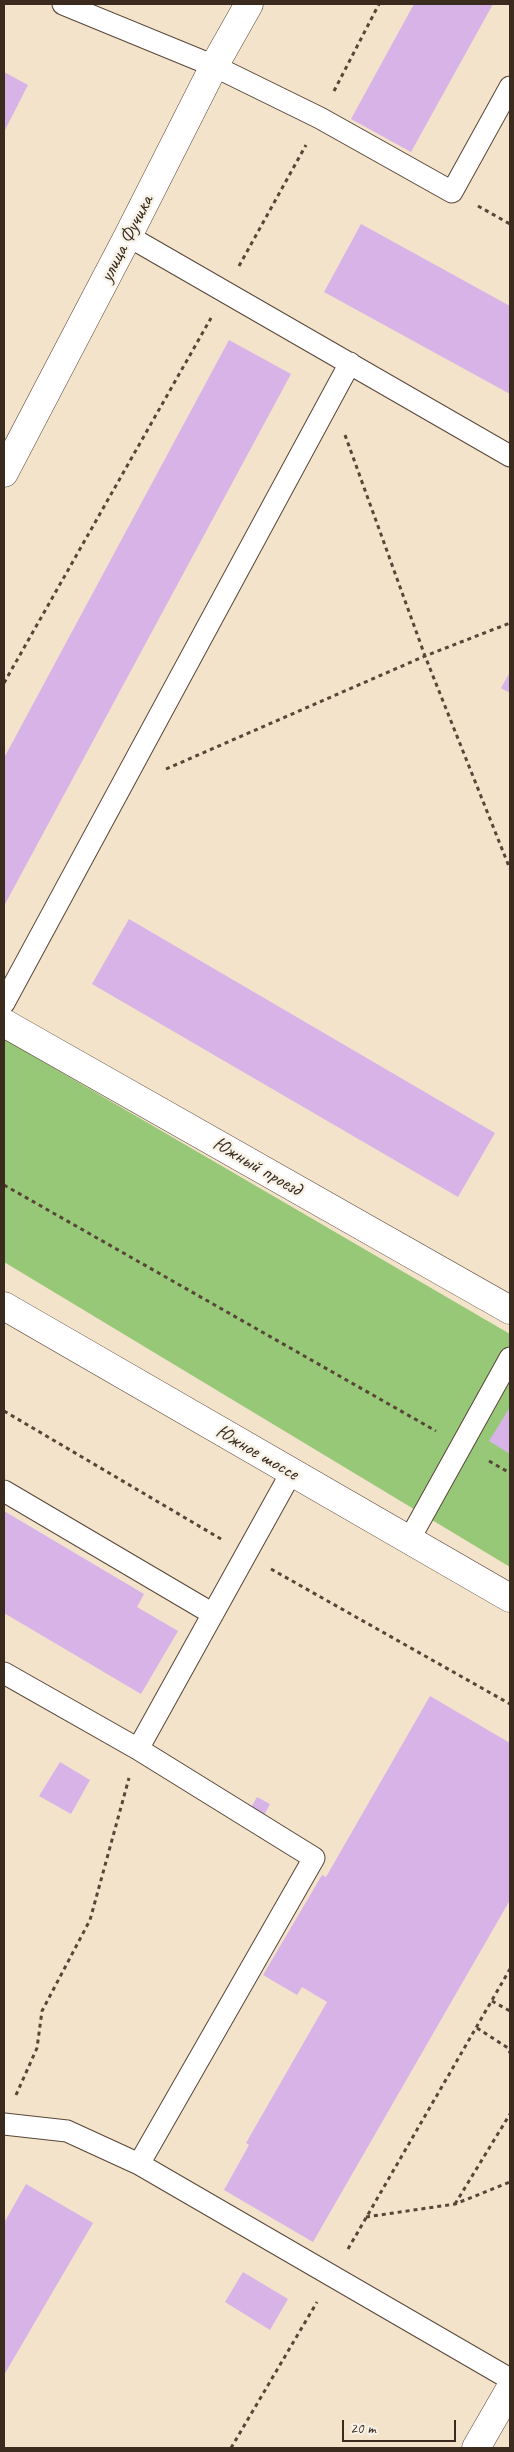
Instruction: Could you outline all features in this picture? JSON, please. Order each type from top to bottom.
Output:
[{"type":"street","name":"улица Фучика","points":[[4,473],[128,236],[214,66],[249,4]]},
{"type":"street","name":"Южный проезд","points":[[4,1023],[510,1310]]},
{"type":"street","name":"Южное шоссе","points":[[4,1306],[510,1598]]},
{"type":"street","points":[[476,2448],[510,2389]]},
{"type":"lane","points":[[63,4],[214,66],[320,118],[452,192],[510,87]]},
{"type":"lane","points":[[128,236],[350,362],[510,456]]},
{"type":"lane","points":[[4,1003],[350,362]]},
{"type":"lane","points":[[409,1540],[460,1445],[510,1358]]},
{"type":"lane","points":[[138,1749],[291,1473]]},
{"type":"lane","points":[[4,1491],[213,1614]]},
{"type":"lane","points":[[4,1673],[138,1749],[314,1858],[139,2164]]},
{"type":"lane","points":[[4,2123],[67,2131],[139,2164],[510,2379]]},
{"type":"path","points":[[4,683],[226,291],[320,118],[379,4]]},
{"type":"path","points":[[331,396],[425,656],[510,869]]},
{"type":"path","points":[[120,789],[425,656],[510,622]]},
{"type":"path","points":[[4,1185],[460,1445]]},
{"type":"path","points":[[4,2123],[37,2048],[42,2011],[90,1920],[138,1749]]},
{"type":"path","points":[[231,2448],[510,1969]]},
{"type":"path","points":[[492,2000],[510,2011]]},
{"type":"path","points":[[477,2028],[509,2048],[510,2053]]},
{"type":"path","points":[[455,2204],[510,2114]]},
{"type":"path","points":[[366,2217],[455,2204],[510,2182]]},
{"type":"green space","points":[[4,1039],[510,1334],[510,1567],[4,1262]]},
{"type":"building","points":[[414,4],[493,4],[411,152],[351,119]]},
{"type":"building","points":[[4,72],[28,85],[4,132]]},
{"type":"building","points":[[361,224],[510,306],[510,394],[324,292]]},
{"type":"building","points":[[229,340],[291,374],[4,906],[4,758]]},
{"type":"building","points":[[510,672],[510,693],[501,688]]},
{"type":"building","points":[[129,919],[495,1133],[458,1197],[92,984]]},
{"type":"building","points":[[510,1407],[510,1454],[489,1441]]},
{"type":"building","points":[[4,1511],[144,1594],[137,1607],[178,1631],[141,1694],[4,1613]]},
{"type":"building","points":[[430,1696],[510,1743],[510,1900],[313,2242],[224,2190],[249,2145],[246,2143],[327,2002],[302,1987],[297,1995],[263,1975],[322,1875],[326,1877]]},
{"type":"building","points":[[60,1762],[90,1780],[71,1814],[39,1796]]},
{"type":"building","points":[[257,1797],[270,1804],[262,1819],[249,1811]]},
{"type":"building","points":[[26,2184],[93,2223],[4,2375],[4,2223]]},
{"type":"building","points":[[243,2272],[288,2299],[270,2330],[225,2302]]}]
